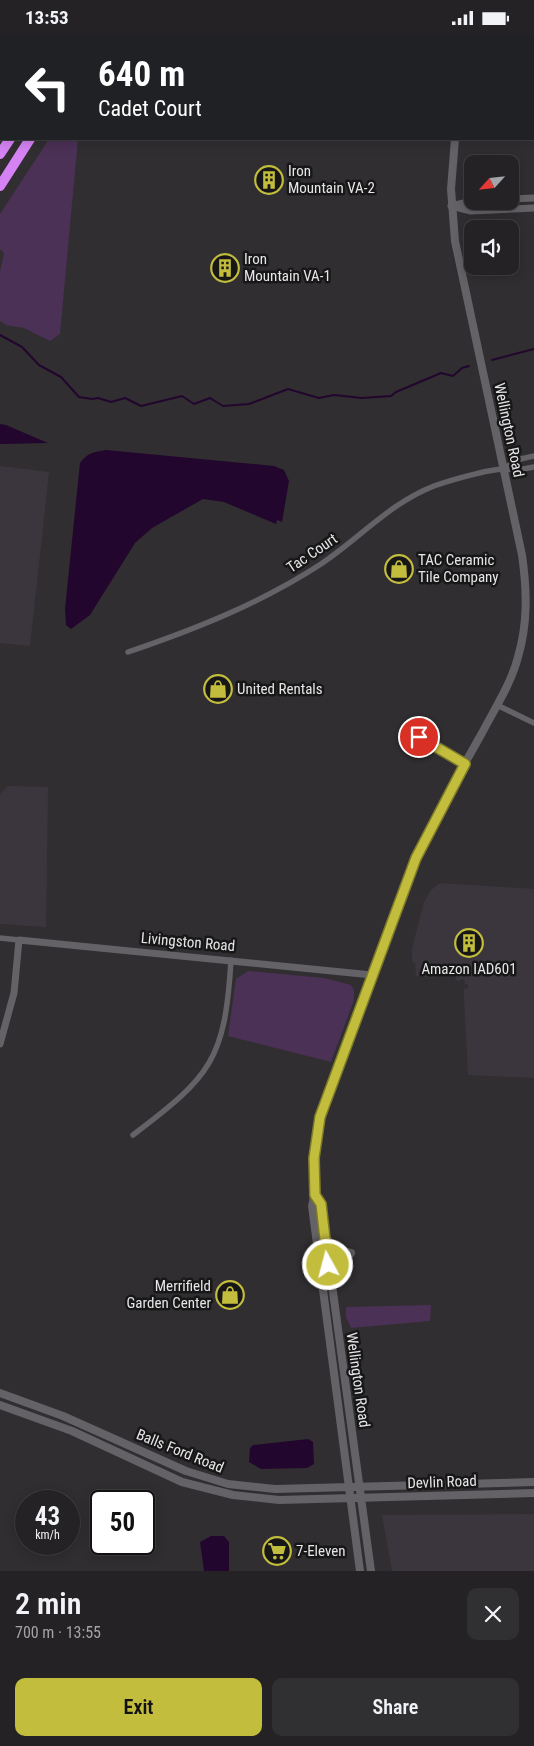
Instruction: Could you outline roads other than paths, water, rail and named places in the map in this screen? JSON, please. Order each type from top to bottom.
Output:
[{"type":"highway","points":[[0,155],[9,140]]},
{"type":"highway","points":[[0,186],[29,140]]},
{"type":"main road","name":"Wellington Road","points":[[360,1571],[312,1206],[315,1195],[314,1158],[320,1117],[419,851],[513,675],[519,656],[526,605],[522,555],[455,241],[451,206],[455,140]]},
{"type":"main road","name":"Wellington Road","points":[[315,1195],[321,1204],[371,1571]]},
{"type":"main road","points":[[324,1233],[334,1248],[352,1253],[337,1263],[331,1285]]},
{"type":"main road","name":"Balls Ford Road","points":[[0,1393],[63,1416],[197,1476],[228,1484],[275,1489],[358,1486]]},
{"type":"main road","name":"Balls Ford Road","points":[[0,1405],[58,1426],[182,1482],[223,1493],[268,1499],[350,1498]]},
{"type":"main road","points":[[109,1448],[124,1450],[131,1447]]},
{"type":"main road","name":"Devlin Road","points":[[358,1486],[534,1482]]},
{"type":"main road","name":"Devlin Road","points":[[350,1498],[534,1493]]},
{"type":"street","points":[[519,199],[534,198]]},
{"type":"street","points":[[451,206],[464,203]]},
{"type":"street","points":[[451,206],[471,211],[534,209]]},
{"type":"street","points":[[504,469],[516,460],[534,457]]},
{"type":"street","points":[[504,469],[516,471],[534,467]]},
{"type":"street","name":"Tac Court","points":[[128,652],[222,617],[275,591],[323,563],[390,509],[416,494],[447,482],[504,469]]},
{"type":"street","points":[[497,705],[534,723]]},
{"type":"street","points":[[404,729],[465,764]]},
{"type":"street","name":"Livingston Road","points":[[0,938],[372,975]]},
{"type":"street","points":[[0,1044],[14,993],[19,940]]},
{"type":"street","points":[[133,1135],[181,1097],[205,1071],[213,1058],[224,1031],[231,960]]},
{"type":"waterway","points":[[0,335],[22,347],[39,365],[61,377],[79,397],[98,398],[111,402],[125,398],[141,406],[182,396],[194,404],[210,398],[223,406],[249,404],[288,389],[319,398],[334,395],[362,398],[391,396],[396,392],[441,373],[453,376],[462,368],[469,366]]},
{"type":"waterway","points":[[492,360],[534,349]]},
{"type":"place","name":"Iron Mountain VA-2","points":[[269,180]]},
{"type":"place","name":"Iron Mountain VA-1","points":[[225,268]]},
{"type":"place","name":"TAC Ceramic Tile Company","points":[[399,569]]},
{"type":"place","name":"United Rentals","points":[[218,689]]},
{"type":"place","name":"Amazon IAD601","points":[[469,943]]},
{"type":"place","name":"Merrifield Garden Center","points":[[230,1295]]},
{"type":"place","name":"7-Eleven","points":[[277,1551]]}]
